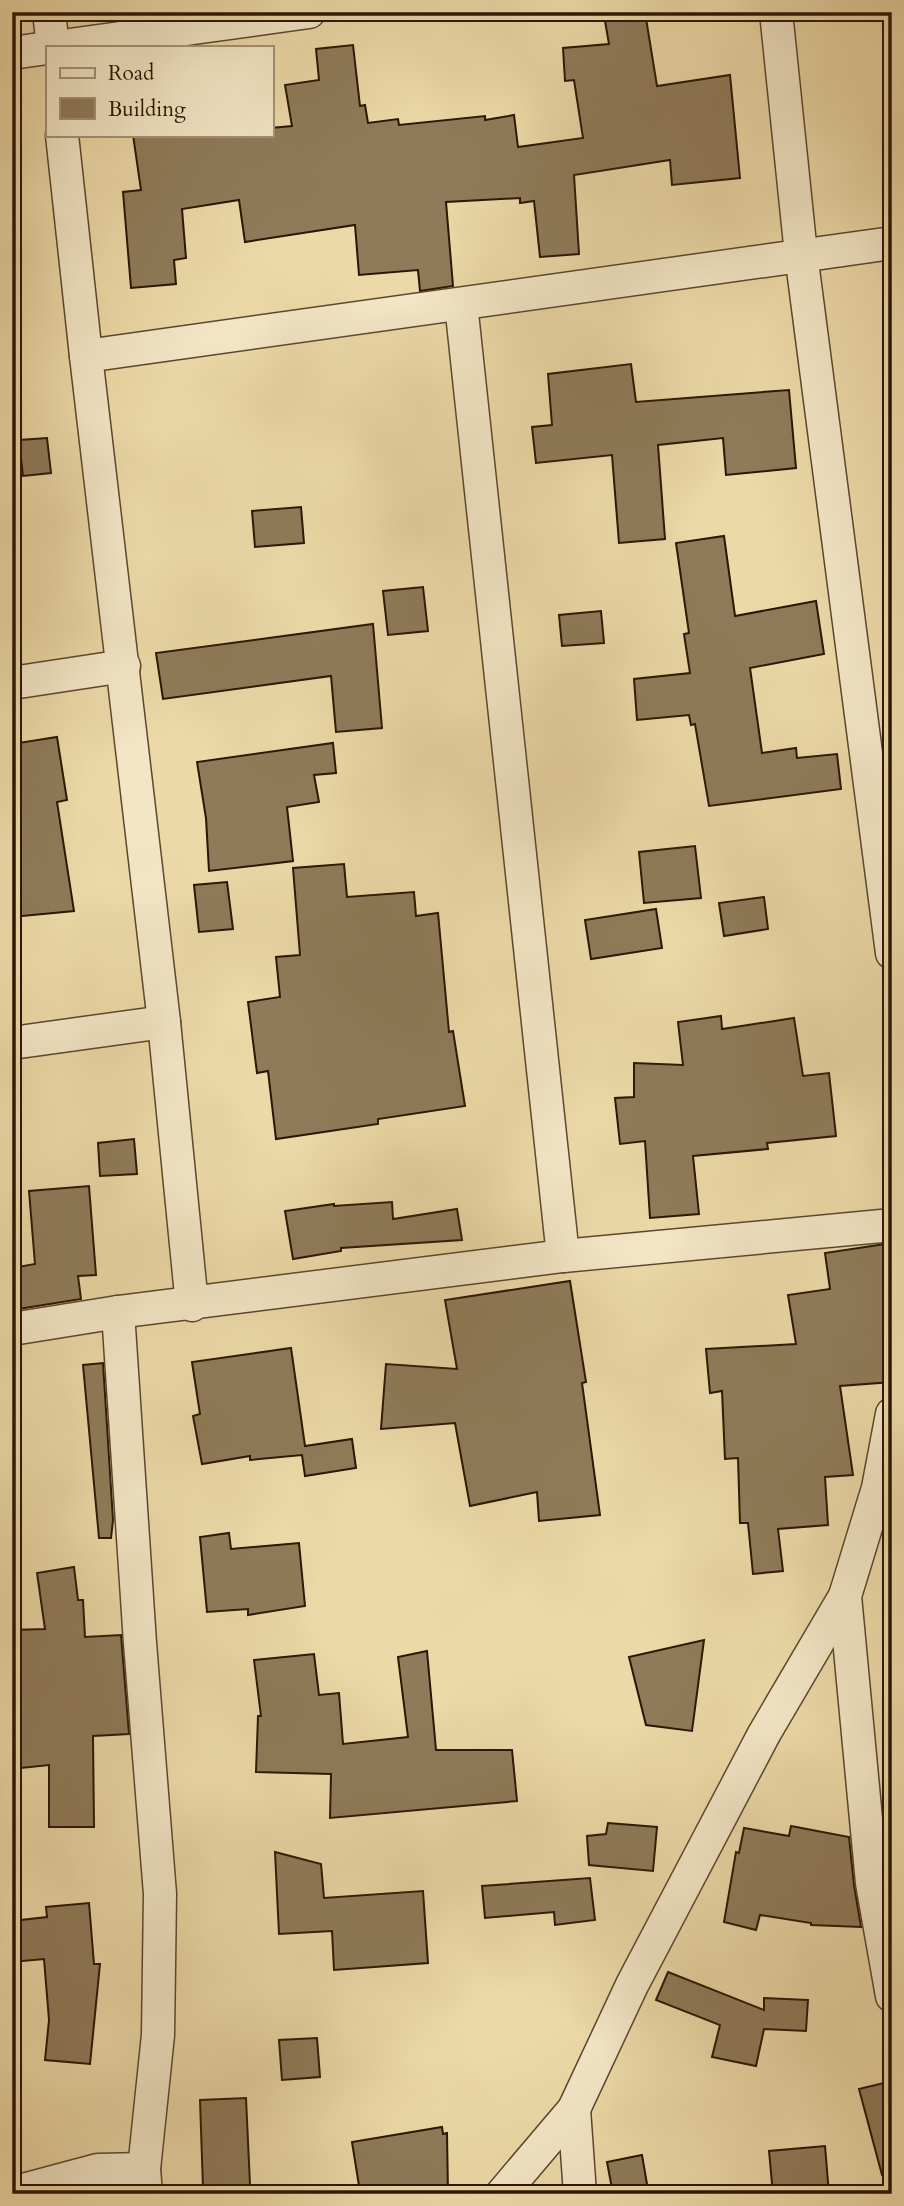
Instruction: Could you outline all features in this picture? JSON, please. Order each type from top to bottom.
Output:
[{"type":"street","points":[[49,12],[54,46]]},
{"type":"street","points":[[61,46],[309,12]]},
{"type":"street","points":[[776,12],[801,254],[892,953]]},
{"type":"street","points":[[12,53],[46,48]]},
{"type":"street","points":[[62,136],[164,1022],[191,1305]]},
{"type":"street","points":[[86,356],[892,243]]},
{"type":"street","points":[[461,304],[563,1256]]},
{"type":"street","points":[[12,683],[124,666]]},
{"type":"street","points":[[12,1043],[164,1022]]},
{"type":"street","points":[[12,1329],[118,1312],[191,1305],[563,1256],[892,1225]]},
{"type":"street","points":[[12,2193],[98,2171],[145,2182],[158,2035],[160,1894],[118,1312]]},
{"type":"street","points":[[502,2194],[575,2109],[632,1985],[764,1734],[845,1596],[878,1488],[892,1414]]},
{"type":"street","points":[[845,1596],[872,1883],[892,1996]]},
{"type":"street","points":[[575,2109],[580,2194]]},
{"type":"building","points":[[645,12],[657,86],[730,75],[740,178],[672,185],[670,160],[574,175],[579,254],[540,257],[534,201],[520,203],[520,198],[446,202],[453,286],[420,291],[418,270],[359,275],[355,225],[245,242],[239,200],[182,209],[186,258],[174,260],[176,284],[131,288],[123,192],[141,190],[133,136],[273,136],[273,128],[292,126],[285,85],[319,80],[316,49],[353,45],[360,106],[365,105],[368,123],[398,119],[399,125],[485,116],[485,120],[514,115],[518,147],[583,138],[574,80],[565,81],[563,48],[609,44],[604,15]]},
{"type":"building","points":[[631,364],[636,402],[789,390],[796,468],[726,475],[723,438],[658,445],[665,539],[619,543],[612,455],[536,463],[532,427],[552,425],[548,374]]},
{"type":"building","points":[[47,438],[51,473],[23,476],[19,440]]},
{"type":"building","points":[[301,507],[304,543],[255,547],[252,511]]},
{"type":"building","points":[[724,536],[735,616],[816,601],[824,654],[750,668],[762,753],[796,748],[797,758],[837,754],[841,789],[709,806],[695,724],[691,725],[689,715],[637,720],[634,679],[690,673],[684,634],[689,633],[676,543]]},
{"type":"building","points":[[423,587],[428,631],[388,635],[383,591]]},
{"type":"building","points":[[601,611],[604,643],[562,646],[559,615]]},
{"type":"building","points":[[373,624],[382,728],[336,732],[331,676],[163,699],[156,653]]},
{"type":"building","points":[[57,737],[67,800],[57,802],[74,911],[12,917],[12,744]]},
{"type":"building","points":[[333,743],[336,773],[314,775],[319,802],[287,807],[293,861],[209,871],[206,818],[197,762]]},
{"type":"building","points":[[695,846],[701,898],[644,903],[639,852]]},
{"type":"building","points":[[344,864],[347,897],[414,892],[416,916],[438,913],[449,1032],[453,1031],[465,1106],[378,1119],[378,1124],[276,1139],[268,1071],[257,1073],[248,1002],[280,997],[276,957],[300,955],[293,868]]},
{"type":"building","points":[[227,882],[233,929],[199,932],[194,885]]},
{"type":"building","points":[[764,897],[768,929],[724,936],[719,903]]},
{"type":"building","points":[[656,909],[662,948],[591,959],[585,920]]},
{"type":"building","points":[[721,1016],[722,1029],[794,1018],[803,1076],[829,1073],[836,1136],[767,1143],[768,1149],[693,1156],[699,1214],[650,1218],[645,1141],[620,1144],[615,1098],[634,1097],[634,1063],[683,1065],[678,1022]]},
{"type":"building","points":[[134,1139],[137,1174],[100,1176],[98,1143]]},
{"type":"building","points":[[89,1186],[96,1275],[78,1276],[81,1299],[12,1310],[12,1268],[35,1264],[29,1191]]},
{"type":"building","points":[[392,1202],[393,1219],[457,1209],[462,1240],[341,1248],[341,1251],[293,1259],[285,1211],[334,1204]]},
{"type":"building","points":[[892,1243],[892,1382],[840,1386],[853,1475],[825,1477],[828,1525],[778,1529],[783,1571],[753,1574],[748,1523],[740,1523],[738,1458],[725,1459],[722,1391],[710,1393],[706,1349],[796,1344],[788,1295],[830,1289],[825,1253]]},
{"type":"building","points":[[570,1281],[586,1382],[582,1383],[600,1515],[539,1521],[537,1492],[470,1506],[455,1423],[381,1429],[386,1364],[457,1369],[445,1300]]},
{"type":"building","points":[[291,1348],[305,1446],[352,1439],[356,1468],[305,1476],[302,1455],[250,1460],[250,1456],[202,1464],[193,1416],[200,1414],[192,1362]]},
{"type":"building","points":[[103,1363],[113,1520],[111,1538],[99,1538],[83,1365]]},
{"type":"building","points":[[229,1533],[231,1549],[299,1543],[305,1606],[248,1615],[248,1609],[207,1612],[200,1537]]},
{"type":"building","points":[[74,1567],[78,1600],[83,1600],[85,1637],[121,1635],[129,1734],[93,1736],[94,1827],[49,1827],[49,1765],[12,1769],[12,1630],[45,1629],[37,1573]]},
{"type":"building","points":[[704,1640],[692,1731],[646,1725],[629,1657]]},
{"type":"building","points":[[427,1651],[436,1750],[512,1750],[517,1801],[330,1818],[331,1774],[256,1772],[258,1716],[261,1716],[254,1660],[314,1654],[319,1695],[339,1693],[343,1744],[408,1737],[398,1657]]},
{"type":"building","points":[[608,1823],[657,1827],[653,1871],[589,1865],[587,1836],[606,1834]]},
{"type":"building","points":[[791,1826],[849,1837],[861,1927],[811,1925],[760,1915],[756,1930],[724,1922],[736,1852],[739,1853],[744,1828],[789,1836]]},
{"type":"building","points":[[275,1852],[321,1864],[324,1898],[423,1891],[428,1963],[334,1970],[332,1931],[279,1934]]},
{"type":"building","points":[[590,1878],[595,1920],[555,1925],[554,1912],[485,1918],[482,1886]]},
{"type":"building","points":[[89,1903],[94,1964],[100,1964],[90,2064],[45,2060],[49,2020],[44,1959],[12,1962],[12,1921],[47,1917],[46,1907]]},
{"type":"building","points":[[668,1972],[764,2010],[764,1998],[808,2000],[806,2031],[764,2029],[756,2066],[712,2057],[720,2025],[656,2000]]},
{"type":"building","points":[[317,2038],[320,2077],[282,2080],[279,2040]]},
{"type":"building","points":[[892,2081],[892,2174],[882,2175],[859,2089]]},
{"type":"building","points":[[246,2098],[250,2185],[203,2188],[200,2100]]},
{"type":"building","points":[[442,2127],[443,2134],[447,2133],[448,2194],[360,2192],[352,2142]]},
{"type":"building","points":[[825,2146],[829,2194],[773,2194],[769,2151]]},
{"type":"building","points":[[642,2155],[648,2190],[613,2194],[607,2162]]}]
